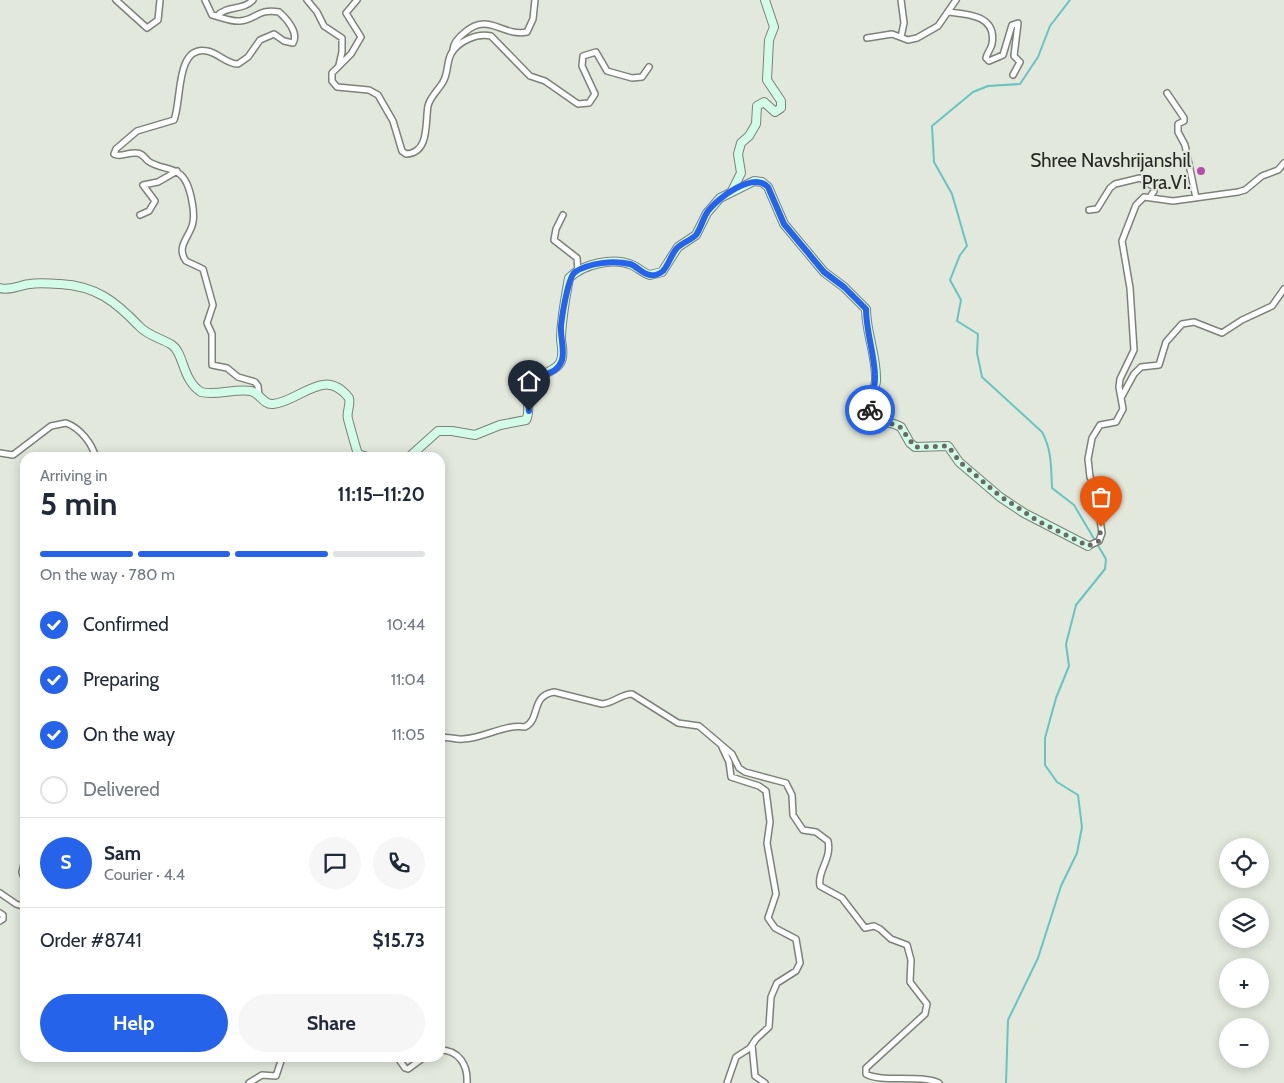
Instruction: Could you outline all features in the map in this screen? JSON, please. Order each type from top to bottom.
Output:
[{"type":"street","points":[[116,0],[147,28],[158,20],[160,0]]},
{"type":"street","points":[[205,0],[208,12],[240,21],[261,12],[279,12],[296,35],[295,40],[293,43],[288,43],[274,34],[267,35],[238,64],[232,64],[208,51],[192,53],[183,67],[179,103],[174,120],[137,131],[114,152],[118,156],[134,152],[141,154],[147,160],[177,171],[186,183],[194,215],[190,230],[182,244],[182,253],[186,261],[203,269],[213,305],[207,323],[212,334],[212,365],[227,368],[238,377],[255,382],[258,386],[260,397]]},
{"type":"street","points":[[217,16],[227,10],[244,8],[253,0]]},
{"type":"street","points":[[307,0],[317,12],[324,26],[342,38],[339,66]]},
{"type":"street","points":[[357,0],[347,11],[347,16],[360,32],[361,38],[351,54],[332,73],[334,85],[369,90],[378,95],[396,128],[402,151],[411,154],[425,139],[428,107],[443,82],[454,44],[462,34],[474,25],[484,22],[514,32],[527,32],[533,19],[535,0]]},
{"type":"street","points":[[732,190],[741,173],[738,154],[741,143],[749,136],[756,124],[759,102],[764,102],[775,112],[781,108],[781,102],[767,80],[769,40],[774,27],[765,0]]},
{"type":"street","points":[[901,0],[904,23],[901,37]]},
{"type":"street","points":[[867,38],[892,34],[908,40],[929,32],[938,26],[956,0]]},
{"type":"street","points":[[949,12],[975,16],[986,20],[990,25],[992,42],[986,58],[989,61],[1003,54],[1012,25],[1018,24],[1014,56],[1020,62],[1013,75]]},
{"type":"street","points":[[453,52],[457,46],[475,36],[491,36],[530,76],[553,86],[572,102],[578,104],[589,103],[595,94],[582,66],[583,56],[587,53],[596,52],[607,72],[632,78],[642,77],[649,67]]},
{"type":"street","points":[[1167,93],[1184,118],[1184,121],[1178,124],[1177,129],[1185,145],[1196,198]]},
{"type":"street","points":[[415,452],[438,431],[452,431],[475,435],[500,425],[526,420],[529,411],[527,399],[529,386],[539,376],[557,366],[562,360],[561,325],[569,278],[578,271],[605,262],[631,264],[650,275],[662,272],[678,247],[696,235],[713,205],[732,190],[754,181],[765,184],[784,224],[824,272],[863,304],[875,365],[876,382],[870,405],[873,414],[880,420],[900,427],[915,447],[948,446],[960,462],[1000,496],[1038,521],[1088,546],[1099,541],[1102,533],[1095,486],[1089,470],[1089,449],[1100,425],[1116,422],[1122,416],[1120,379],[1134,350],[1130,288],[1122,241],[1136,205],[1139,200],[1150,197],[1173,201],[1245,190],[1258,179],[1278,170],[1284,163]]},
{"type":"street","points":[[140,214],[149,211],[155,201],[143,184],[158,182],[177,171]]},
{"type":"street","points":[[1089,210],[1096,209],[1113,185],[1130,182],[1136,178],[1143,179],[1152,184],[1154,191],[1150,197]]},
{"type":"street","points":[[563,215],[556,229],[554,243],[577,258],[578,271]]},
{"type":"street","points":[[0,288],[12,289],[32,283],[59,284],[93,290],[109,299],[152,336],[173,346],[180,357],[184,372],[196,389],[206,393],[251,391],[270,404],[275,404],[295,397],[314,385],[321,384],[341,390],[350,402],[348,419],[354,438],[354,449],[356,452]]},
{"type":"street","points":[[1122,396],[1128,381],[1141,368],[1159,365],[1166,342],[1182,324],[1194,322],[1222,333],[1242,320],[1272,306],[1284,289]]},
{"type":"street","points":[[0,453],[13,455],[51,426],[66,422],[77,429],[94,452]]},
{"type":"street","points":[[445,737],[450,736],[463,739],[486,735],[512,726],[525,727],[532,721],[542,697],[548,693],[554,692],[602,704],[609,703],[629,693],[666,713],[678,723],[700,726],[732,754],[739,768],[744,772],[786,783],[792,795],[793,815],[803,830],[816,832],[828,841],[830,853],[820,876],[820,886],[842,898],[865,928],[874,926],[890,939],[905,944],[909,948],[910,982],[924,999],[927,1010],[918,1022],[866,1068],[866,1074],[880,1079],[904,1077],[939,1083]]},
{"type":"street","points":[[721,746],[729,762],[730,777],[759,786],[766,791],[770,822],[767,843],[776,894],[768,921],[778,930],[792,935],[799,944],[800,963],[796,971],[777,984],[771,997],[769,1027],[752,1045],[736,1057],[727,1083]]},
{"type":"street","points":[[0,894],[20,905]]},
{"type":"street","points":[[0,900],[10,900]]},
{"type":"street","points":[[0,913],[3,915],[3,919],[0,921]]},
{"type":"street","points":[[752,1045],[755,1076],[764,1083]]},
{"type":"street","points":[[445,1050],[459,1057],[467,1071],[467,1083]]},
{"type":"street","points":[[249,1083],[262,1075],[276,1076],[281,1062]]},
{"type":"street","points":[[401,1062],[408,1069],[418,1062]]},
{"type":"waterway","points":[[1006,1083],[1008,1020],[1038,958],[1061,886],[1077,853],[1082,827],[1078,795],[1057,782],[1045,765],[1045,738],[1056,698],[1069,666],[1066,644],[1076,605],[1105,569],[1106,559],[1074,505],[1052,488],[1049,452],[1042,432],[982,377],[977,353],[978,334],[957,321],[961,300],[950,280],[960,255],[967,246],[952,194],[934,162],[932,126],[973,92],[988,86],[1020,84],[1038,57],[1050,26],[1070,0]]},
{"type":"way so far","points":[[870,410],[876,418],[900,427],[910,444],[915,447],[919,448],[934,444],[948,446],[960,462],[1000,496],[1038,521],[1088,546],[1099,541],[1102,533],[1101,527]]},
{"type":"place","name":"Shree Navshrijanshil Pra.Vi.","points":[[1201,171]]},
{"type":"route","points":[[529,411],[527,392],[529,386],[539,376],[551,371],[560,364],[562,360],[561,325],[566,308],[569,278],[575,272],[605,262],[631,264],[650,275],[662,272],[678,247],[696,235],[702,220],[720,198],[754,181],[762,182],[768,187],[774,206],[784,224],[824,272],[844,287],[866,309],[866,322],[871,341],[876,382],[870,410]]}]
